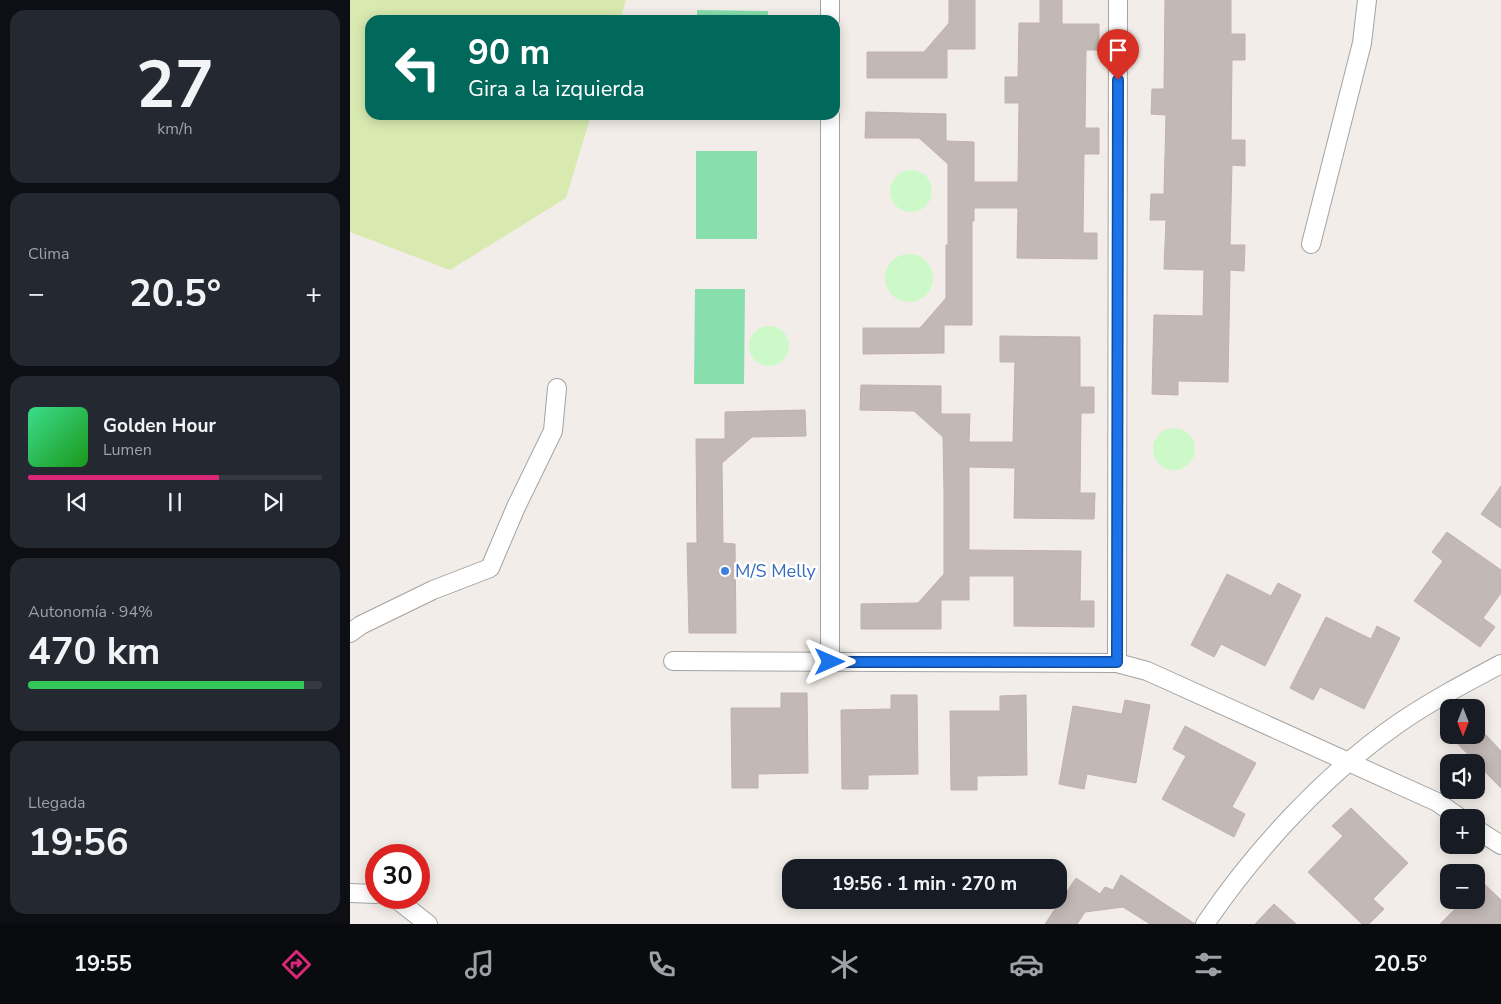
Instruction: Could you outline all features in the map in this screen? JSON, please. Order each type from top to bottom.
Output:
[{"type":"street","points":[[830,0],[830,15]]},
{"type":"street","points":[[1117,662],[1118,0]]},
{"type":"street","points":[[1311,244],[1362,43],[1367,0]]},
{"type":"street","points":[[830,120],[830,662]]},
{"type":"street","points":[[350,633],[361,625],[433,590],[490,568],[516,506],[554,431],[557,388]]},
{"type":"street","points":[[673,661],[1117,662],[1147,671],[1347,763],[1437,802],[1447,809]]},
{"type":"street","points":[[1205,924],[1226,894],[1312,793],[1399,722],[1501,664]]},
{"type":"street","points":[[1485,835],[1501,846]]},
{"type":"street","points":[[350,893],[365,894]]},
{"type":"street","points":[[408,909],[428,924]]},
{"type":"green space","points":[[350,0],[626,0],[622,15],[365,15],[365,120],[589,120],[566,198],[450,270],[350,232]]},
{"type":"green space","points":[[697,10],[768,11],[768,15],[697,15]]},
{"type":"green space","points":[[696,151],[757,151],[757,239],[696,239]]},
{"type":"green space","points":[[911,170],[926,176],[932,191],[926,206],[911,212],[896,206],[890,191],[896,176]]},
{"type":"green space","points":[[904,254],[914,254],[923,258],[929,264],[932,269],[932,287],[923,298],[914,302],[904,302],[895,298],[889,292],[885,283],[885,273],[889,264],[895,258]]},
{"type":"green space","points":[[695,289],[745,289],[744,384],[694,384]]},
{"type":"green space","points":[[773,326],[780,329],[786,335],[789,346],[788,354],[780,363],[773,366],[765,366],[758,363],[750,354],[749,342],[752,335],[761,327]]},
{"type":"green space","points":[[1178,428],[1186,431],[1192,437],[1195,449],[1192,461],[1186,467],[1170,470],[1162,467],[1156,461],[1153,445],[1156,437],[1162,431]]},
{"type":"building","points":[[949,0],[975,0],[975,49],[947,49],[947,78],[867,78],[867,52],[924,52],[949,23]]},
{"type":"building","points":[[1040,0],[1062,0],[1062,24],[1099,24],[1099,50],[1086,50],[1085,128],[1099,128],[1099,154],[1084,154],[1083,233],[1097,233],[1097,259],[1017,258],[1018,208],[974,208],[974,221],[972,221],[972,325],[944,325],[944,353],[863,354],[863,328],[920,328],[946,298],[946,245],[948,245],[948,164],[919,138],[865,138],[866,112],[946,114],[946,141],[974,142],[974,182],[1018,182],[1019,103],[1005,103],[1005,77],[1018,77],[1019,23],[1040,23]]},
{"type":"building","points":[[1165,0],[1231,0],[1231,34],[1245,34],[1245,60],[1232,60],[1231,140],[1245,140],[1245,166],[1232,165],[1230,245],[1245,245],[1244,271],[1230,270],[1228,382],[1178,381],[1178,395],[1152,394],[1154,315],[1203,316],[1204,270],[1164,269],[1166,220],[1150,220],[1151,194],[1164,194],[1166,115],[1151,114],[1152,89],[1164,89]]},
{"type":"building","points":[[1000,336],[1080,337],[1080,387],[1094,387],[1094,413],[1081,413],[1080,493],[1095,493],[1094,519],[1014,518],[1015,468],[969,467],[969,550],[1081,551],[1080,601],[1094,601],[1094,627],[1014,626],[1014,576],[969,576],[969,600],[941,600],[941,629],[861,629],[861,604],[918,603],[944,574],[944,493],[943,437],[914,411],[860,410],[861,385],[941,386],[941,414],[970,414],[969,442],[1013,442],[1015,362],[1000,362]]},
{"type":"building","points":[[805,410],[806,436],[752,437],[722,463],[723,543],[735,544],[736,633],[689,633],[687,543],[697,543],[696,439],[725,439],[725,412]]},
{"type":"building","points":[[1501,486],[1501,528],[1481,514]]},
{"type":"building","points":[[1447,532],[1501,570],[1501,593],[1483,618],[1495,627],[1480,647],[1414,601],[1443,561],[1432,552]]},
{"type":"building","points":[[1227,574],[1271,596],[1278,583],[1301,595],[1265,666],[1221,644],[1214,657],[1191,645]]},
{"type":"building","points":[[1326,617],[1371,639],[1377,626],[1400,638],[1364,709],[1320,687],[1313,700],[1290,688]]},
{"type":"building","points":[[781,693],[807,693],[808,773],[758,774],[758,788],[732,788],[731,708],[781,708]]},
{"type":"building","points":[[891,695],[917,695],[918,774],[868,775],[868,789],[842,789],[841,710],[891,709]]},
{"type":"building","points":[[1026,695],[1027,775],[977,776],[977,790],[951,790],[950,711],[1000,711],[1000,696]]},
{"type":"building","points":[[1125,700],[1150,705],[1136,783],[1087,774],[1084,789],[1059,784],[1073,706],[1122,714]]},
{"type":"building","points":[[1185,726],[1256,763],[1232,807],[1245,814],[1234,837],[1162,799],[1186,756],[1173,749]]},
{"type":"building","points":[[1486,735],[1501,751],[1501,788],[1485,772],[1485,754],[1468,754],[1458,744],[1485,744]]},
{"type":"building","points":[[1351,808],[1408,863],[1373,899],[1384,909],[1369,924],[1362,924],[1308,872],[1343,836],[1332,826]]},
{"type":"building","points":[[1121,875],[1195,924],[1150,924],[1123,907],[1085,912],[1077,924],[1045,924],[1055,909],[1067,909],[1067,891],[1076,878],[1100,894],[1105,887],[1113,890]]},
{"type":"building","points":[[1485,885],[1501,900],[1501,924],[1440,924],[1455,909],[1485,909]]},
{"type":"building","points":[[1274,904],[1296,924],[1255,924]]},
{"type":"place","name":"M/S Melly","points":[[725,571]]},
{"type":"route","points":[[830,662],[1117,662],[1118,80]]}]
